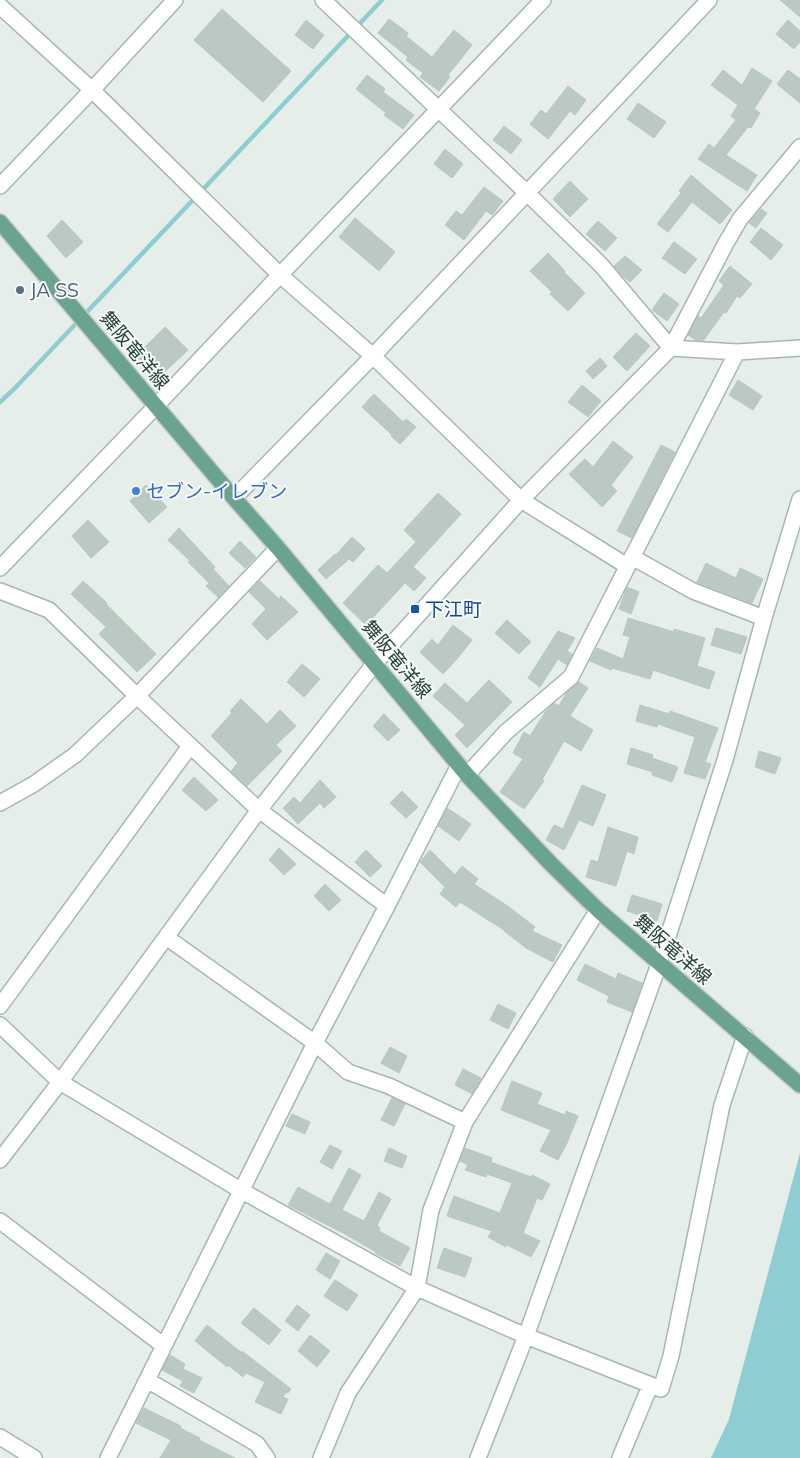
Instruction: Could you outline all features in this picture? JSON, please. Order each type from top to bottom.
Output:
[{"type":"main road","name":"舞阪竜洋線","points":[[0,222],[278,548],[463,770],[551,864],[598,910],[800,1085]]},
{"type":"street","points":[[0,186],[92,90],[174,0]]},
{"type":"street","points":[[323,0],[601,265],[671,348],[737,352],[800,348]]},
{"type":"street","points":[[0,568],[543,0]]},
{"type":"street","points":[[234,498],[373,356],[706,1]]},
{"type":"street","points":[[0,6],[92,90],[280,274],[373,356],[521,500],[629,562],[693,591],[764,618]]},
{"type":"street","points":[[0,1160],[60,1082],[258,810],[375,663],[521,500],[671,348],[740,219],[800,147]]},
{"type":"street","points":[[108,1458],[315,1044],[387,906],[463,770],[571,677],[737,352]]},
{"type":"street","points":[[478,1458],[526,1336],[660,964],[725,760],[764,618],[800,499]]},
{"type":"street","points":[[0,803],[34,784],[75,755],[137,696],[278,548]]},
{"type":"street","points":[[0,591],[49,610],[258,810],[387,906]]},
{"type":"street","points":[[0,1006],[190,746]]},
{"type":"street","points":[[321,1458],[348,1393],[417,1288],[431,1210],[465,1122],[598,910]]},
{"type":"street","points":[[166,937],[315,1044],[348,1072],[389,1086],[465,1122]]},
{"type":"street","points":[[0,1025],[60,1082],[242,1191],[417,1288],[526,1336],[661,1389],[671,1356],[722,1105],[745,1036]]},
{"type":"street","points":[[0,1221],[164,1346]]},
{"type":"street","points":[[147,1380],[257,1444],[267,1458]]},
{"type":"street","points":[[620,1458],[650,1386]]},
{"type":"street","points":[[0,1437],[18,1454],[34,1458]]},
{"type":"water","points":[[800,1153],[800,1458],[711,1458],[729,1419]]},
{"type":"building","points":[[780,0],[800,0],[800,17]]},
{"type":"building","points":[[222,9],[291,71],[263,102],[194,40]]},
{"type":"building","points":[[389,19],[408,33],[406,36],[432,57],[454,30],[472,45],[448,75],[450,77],[439,91],[420,77],[423,73],[406,60],[408,57],[378,33]]},
{"type":"building","points":[[306,20],[324,35],[313,49],[295,35]]},
{"type":"building","points":[[788,20],[800,31],[800,42],[794,49],[776,34]]},
{"type":"building","points":[[752,68],[772,81],[754,109],[760,113],[751,128],[748,127],[726,155],[757,175],[747,191],[698,159],[709,144],[714,148],[736,120],[731,116],[738,105],[711,85],[723,70],[742,85]]},
{"type":"building","points":[[788,70],[800,79],[800,103],[777,84]]},
{"type":"building","points":[[367,75],[385,89],[383,92],[414,115],[403,129],[384,115],[386,113],[356,89]]},
{"type":"building","points":[[568,86],[586,100],[575,115],[570,111],[548,139],[530,124],[541,110],[546,114]]},
{"type":"building","points":[[638,103],[666,122],[654,138],[627,119]]},
{"type":"building","points":[[504,126],[522,140],[511,154],[493,140]]},
{"type":"building","points":[[445,149],[463,164],[452,178],[434,164]]},
{"type":"building","points":[[691,175],[732,210],[720,224],[692,202],[668,232],[657,224],[681,193],[679,191]]},
{"type":"building","points":[[570,181],[588,199],[570,217],[553,199]]},
{"type":"building","points":[[484,187],[503,201],[492,215],[486,211],[464,240],[445,225],[456,211],[462,215]]},
{"type":"building","points":[[761,209],[767,213],[756,228],[749,223]]},
{"type":"building","points":[[355,218],[395,252],[379,271],[339,237]]},
{"type":"building","points":[[62,220],[83,242],[66,258],[47,236]]},
{"type":"building","points":[[598,221],[617,238],[605,251],[586,234]]},
{"type":"building","points":[[761,228],[783,245],[771,260],[750,242]]},
{"type":"building","points":[[674,242],[697,259],[685,274],[662,258]]},
{"type":"building","points":[[548,253],[585,293],[568,311],[530,271]]},
{"type":"building","points":[[625,256],[642,270],[630,282],[614,266]]},
{"type":"building","points":[[730,266],[752,284],[740,298],[737,296],[703,341],[696,340],[688,335],[698,316],[701,318],[724,285],[719,281]]},
{"type":"building","points":[[664,293],[679,304],[667,321],[652,310]]},
{"type":"building","points":[[165,327],[188,350],[158,378],[136,356]]},
{"type":"building","points":[[636,333],[650,346],[627,371],[613,357]]},
{"type":"building","points":[[600,358],[607,366],[593,379],[586,371]]},
{"type":"building","points":[[738,380],[762,396],[753,410],[729,395]]},
{"type":"building","points":[[582,385],[601,401],[588,417],[568,402]]},
{"type":"building","points":[[374,394],[403,422],[406,419],[416,427],[400,444],[362,407]]},
{"type":"building","points":[[613,441],[633,457],[611,485],[617,491],[602,507],[569,474],[585,459],[593,467]]},
{"type":"building","points":[[661,445],[675,452],[632,538],[617,531]]},
{"type":"building","points":[[146,485],[167,507],[149,523],[130,501]]},
{"type":"building","points":[[438,493],[461,514],[413,567],[426,578],[414,591],[405,583],[366,625],[343,603],[378,565],[387,573],[416,542],[404,530]]},
{"type":"building","points":[[88,520],[109,542],[91,558],[72,536]]},
{"type":"building","points":[[179,528],[215,567],[213,569],[229,586],[218,597],[206,586],[209,583],[188,562],[190,561],[168,540]]},
{"type":"building","points":[[352,537],[365,549],[353,562],[349,559],[326,579],[318,570],[336,555]]},
{"type":"building","points":[[240,541],[256,557],[245,568],[229,553]]},
{"type":"building","points":[[706,563],[736,578],[740,568],[763,579],[752,603],[697,582]]},
{"type":"building","points":[[83,581],[156,654],[137,672],[99,634],[106,627],[71,594]]},
{"type":"building","points":[[260,581],[279,599],[281,596],[298,612],[267,640],[252,624],[266,609],[249,592]]},
{"type":"building","points":[[627,587],[639,592],[631,614],[619,609]]},
{"type":"building","points":[[628,618],[674,632],[674,629],[705,638],[697,666],[715,672],[709,689],[653,670],[650,679],[612,668],[611,670],[590,661],[597,648],[623,659],[630,637],[623,635]]},
{"type":"building","points":[[507,620],[531,642],[519,654],[495,633]]},
{"type":"building","points":[[453,625],[472,640],[443,674],[420,652],[432,639],[438,645]]},
{"type":"building","points":[[716,628],[747,637],[741,654],[711,645]]},
{"type":"building","points":[[558,631],[575,638],[567,651],[572,654],[567,665],[558,659],[540,687],[528,678]]},
{"type":"building","points":[[302,664],[320,679],[304,697],[287,682]]},
{"type":"building","points":[[489,680],[512,702],[467,748],[455,735],[465,725],[433,696],[445,683],[467,703]]},
{"type":"building","points":[[579,682],[588,688],[570,716],[593,730],[581,751],[564,741],[542,780],[544,781],[524,809],[500,792],[523,759],[513,753],[524,732],[530,736],[546,711],[554,703],[559,706],[567,692]]},
{"type":"building","points":[[241,699],[267,724],[280,710],[296,726],[276,745],[282,751],[247,786],[231,771],[238,763],[211,736],[232,713],[230,711]]},
{"type":"building","points":[[640,705],[669,714],[670,711],[718,728],[705,762],[711,764],[705,779],[684,773],[695,737],[658,724],[657,727],[636,721]]},
{"type":"building","points":[[384,714],[400,730],[388,741],[373,726]]},
{"type":"building","points":[[631,748],[653,755],[652,758],[678,767],[672,782],[652,775],[653,772],[627,764]]},
{"type":"building","points":[[759,751],[781,758],[775,774],[755,767]]},
{"type":"building","points":[[194,777],[218,800],[206,811],[182,790]]},
{"type":"building","points":[[320,780],[336,797],[324,808],[320,803],[298,824],[283,808],[294,797],[300,803]]},
{"type":"building","points":[[582,785],[606,795],[593,826],[579,820],[564,850],[546,840],[554,825],[563,829]]},
{"type":"building","points":[[402,791],[418,807],[406,818],[390,803]]},
{"type":"building","points":[[447,808],[471,824],[459,841],[438,826]]},
{"type":"building","points":[[608,827],[638,837],[634,854],[627,851],[616,886],[586,877],[591,860],[598,862]]},
{"type":"building","points":[[279,848],[296,864],[284,875],[269,860]]},
{"type":"building","points":[[366,850],[382,866],[370,877],[355,862]]},
{"type":"building","points":[[430,850],[455,875],[462,866],[478,879],[474,884],[535,927],[532,931],[562,945],[553,962],[526,948],[504,930],[460,902],[456,907],[440,894],[445,887],[420,862]]},
{"type":"building","points":[[325,884],[341,900],[329,911],[314,896]]},
{"type":"building","points":[[632,895],[662,904],[657,921],[627,911]]},
{"type":"building","points":[[585,964],[616,979],[618,973],[642,983],[632,1012],[607,1002],[609,996],[577,980]]},
{"type":"building","points":[[498,1004],[516,1013],[508,1029],[490,1020]]},
{"type":"building","points":[[390,1047],[407,1056],[399,1073],[381,1063]]},
{"type":"building","points":[[463,1069],[481,1078],[472,1094],[455,1085]]},
{"type":"building","points":[[512,1081],[542,1093],[537,1104],[565,1115],[566,1111],[578,1116],[558,1160],[540,1151],[551,1130],[501,1110]]},
{"type":"building","points":[[392,1098],[405,1104],[394,1126],[381,1120]]},
{"type":"building","points":[[292,1114],[310,1122],[305,1134],[286,1126]]},
{"type":"building","points":[[330,1145],[342,1151],[332,1169],[320,1162]]},
{"type":"building","points":[[389,1148],[407,1156],[402,1168],[384,1161]]},
{"type":"building","points":[[465,1148],[492,1158],[491,1162],[531,1177],[532,1175],[550,1184],[542,1200],[537,1198],[523,1233],[540,1241],[531,1257],[488,1237],[492,1231],[447,1216],[454,1196],[500,1213],[512,1183],[487,1174],[486,1177],[465,1170],[468,1165],[460,1161]]},
{"type":"building","points":[[349,1168],[361,1175],[342,1210],[364,1221],[379,1192],[391,1199],[377,1225],[380,1228],[379,1231],[410,1248],[400,1266],[345,1234],[288,1205],[298,1187],[330,1204]]},
{"type":"building","points":[[444,1248],[472,1258],[465,1277],[437,1268]]},
{"type":"building","points":[[326,1253],[340,1261],[330,1279],[316,1270]]},
{"type":"building","points":[[335,1280],[358,1295],[347,1311],[324,1296]]},
{"type":"building","points":[[297,1305],[310,1315],[298,1331],[285,1321]]},
{"type":"building","points":[[254,1308],[281,1330],[269,1345],[241,1323]]},
{"type":"building","points":[[207,1325],[291,1389],[283,1397],[288,1399],[281,1414],[255,1402],[265,1382],[246,1373],[243,1377],[228,1365],[227,1367],[195,1341]]},
{"type":"building","points":[[310,1335],[330,1351],[317,1367],[298,1351]]},
{"type":"building","points":[[170,1355],[185,1364],[183,1369],[202,1378],[194,1393],[180,1386],[183,1381],[162,1370]]},
{"type":"building","points":[[144,1408],[181,1426],[180,1428],[200,1438],[199,1440],[235,1458],[160,1458],[171,1440],[136,1423]]},
{"type":"waterway","points":[[0,402],[382,0]]},
{"type":"place","name":"JA SS","points":[[20,290]]},
{"type":"place","name":"セブン-イレブン","points":[[136,491]]},
{"type":"place","name":"下江町","points":[[415,609]]}]
